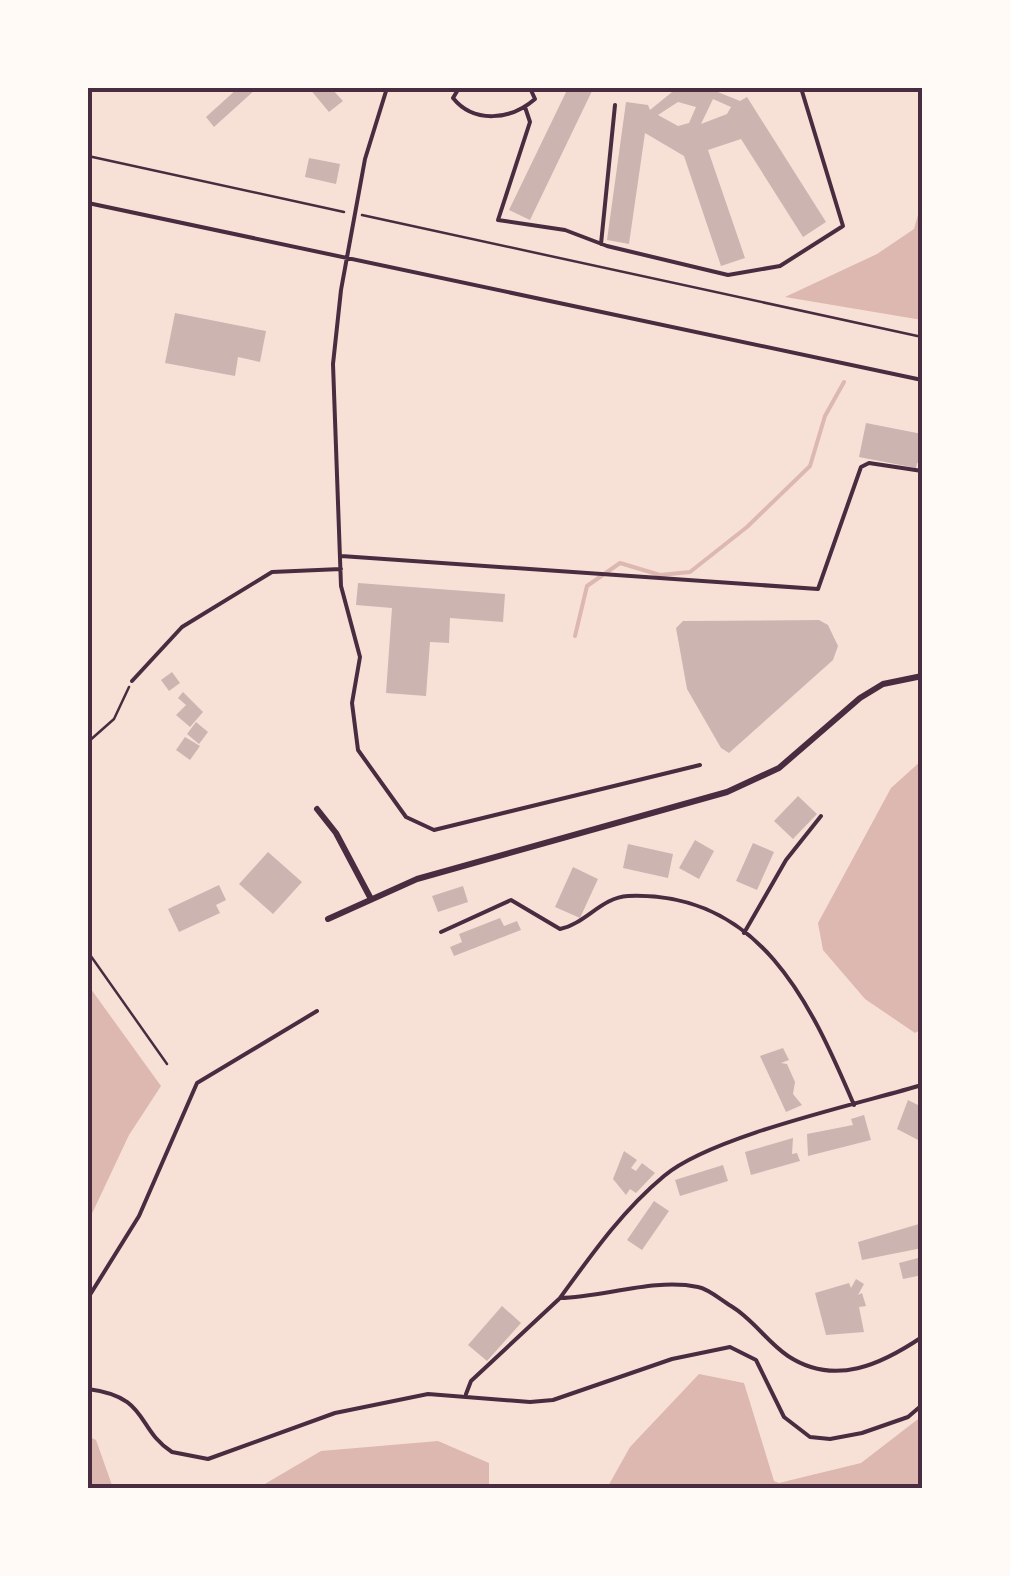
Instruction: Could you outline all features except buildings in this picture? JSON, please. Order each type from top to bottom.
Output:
[{"type":"street","points":[[328,919],[417,879],[727,792],[778,768],[872,691],[922,676]]},
{"type":"street","points":[[317,810],[336,833],[371,899]]},
{"type":"lane","points":[[388,88],[366,159],[341,290],[333,364],[341,586],[360,657],[352,704],[358,750],[406,816],[434,830],[700,765]]},
{"type":"lane","points":[[459,88],[452,98],[462,109],[500,116],[525,108],[535,99],[530,88]]},
{"type":"lane","points":[[525,108],[530,122],[498,220],[564,230],[601,244],[728,275],[780,266],[842,226],[802,88]]},
{"type":"lane","points":[[601,244],[615,106]]},
{"type":"lane","points":[[88,204],[922,380]]},
{"type":"lane","points":[[340,556],[818,589],[860,467],[869,463],[922,470]]},
{"type":"lane","points":[[132,681],[182,628],[272,572],[341,569]]},
{"type":"lane","points":[[744,933],[786,860],[821,816]]},
{"type":"lane","points":[[441,932],[511,900],[551,927],[567,928],[625,896],[723,913],[801,991],[854,1105]]},
{"type":"lane","points":[[88,1298],[139,1216],[198,1082],[317,1011]]},
{"type":"lane","points":[[466,1394],[471,1380],[560,1298],[612,1225],[666,1173],[719,1146],[922,1085]]},
{"type":"lane","points":[[560,1298],[660,1286],[700,1287],[748,1316],[786,1356],[812,1368],[849,1371],[886,1363],[922,1337]]},
{"type":"lane","points":[[88,1389],[124,1399],[140,1412],[172,1452],[208,1458],[335,1413],[428,1394],[530,1402],[553,1400],[672,1359],[730,1347],[756,1360],[784,1417],[810,1436],[830,1439],[862,1434],[908,1416],[922,1405]]},
{"type":"path","points":[[88,156],[922,337]]},
{"type":"path","points":[[88,742],[114,719],[132,681]]},
{"type":"path","points":[[88,952],[167,1064]]},
{"type":"shaded area","points":[[922,200],[922,320],[785,297],[877,254],[914,229]]},
{"type":"shaded area","points":[[922,760],[922,1029],[915,1033],[865,999],[823,950],[818,923],[891,788]]},
{"type":"shaded area","points":[[88,985],[161,1086],[129,1135],[88,1222]]},
{"type":"shaded area","points":[[699,1374],[744,1383],[774,1481],[779,1483],[861,1463],[922,1416],[922,1488],[607,1488],[630,1447]]},
{"type":"shaded area","points":[[88,1436],[96,1440],[113,1488],[88,1488]]},
{"type":"shaded area","points":[[438,1441],[489,1463],[489,1488],[258,1488],[321,1451]]},
{"type":"waterway","points":[[575,636],[587,586],[620,563],[660,575],[690,572],[747,527],[810,466],[825,416],[844,382]]}]
